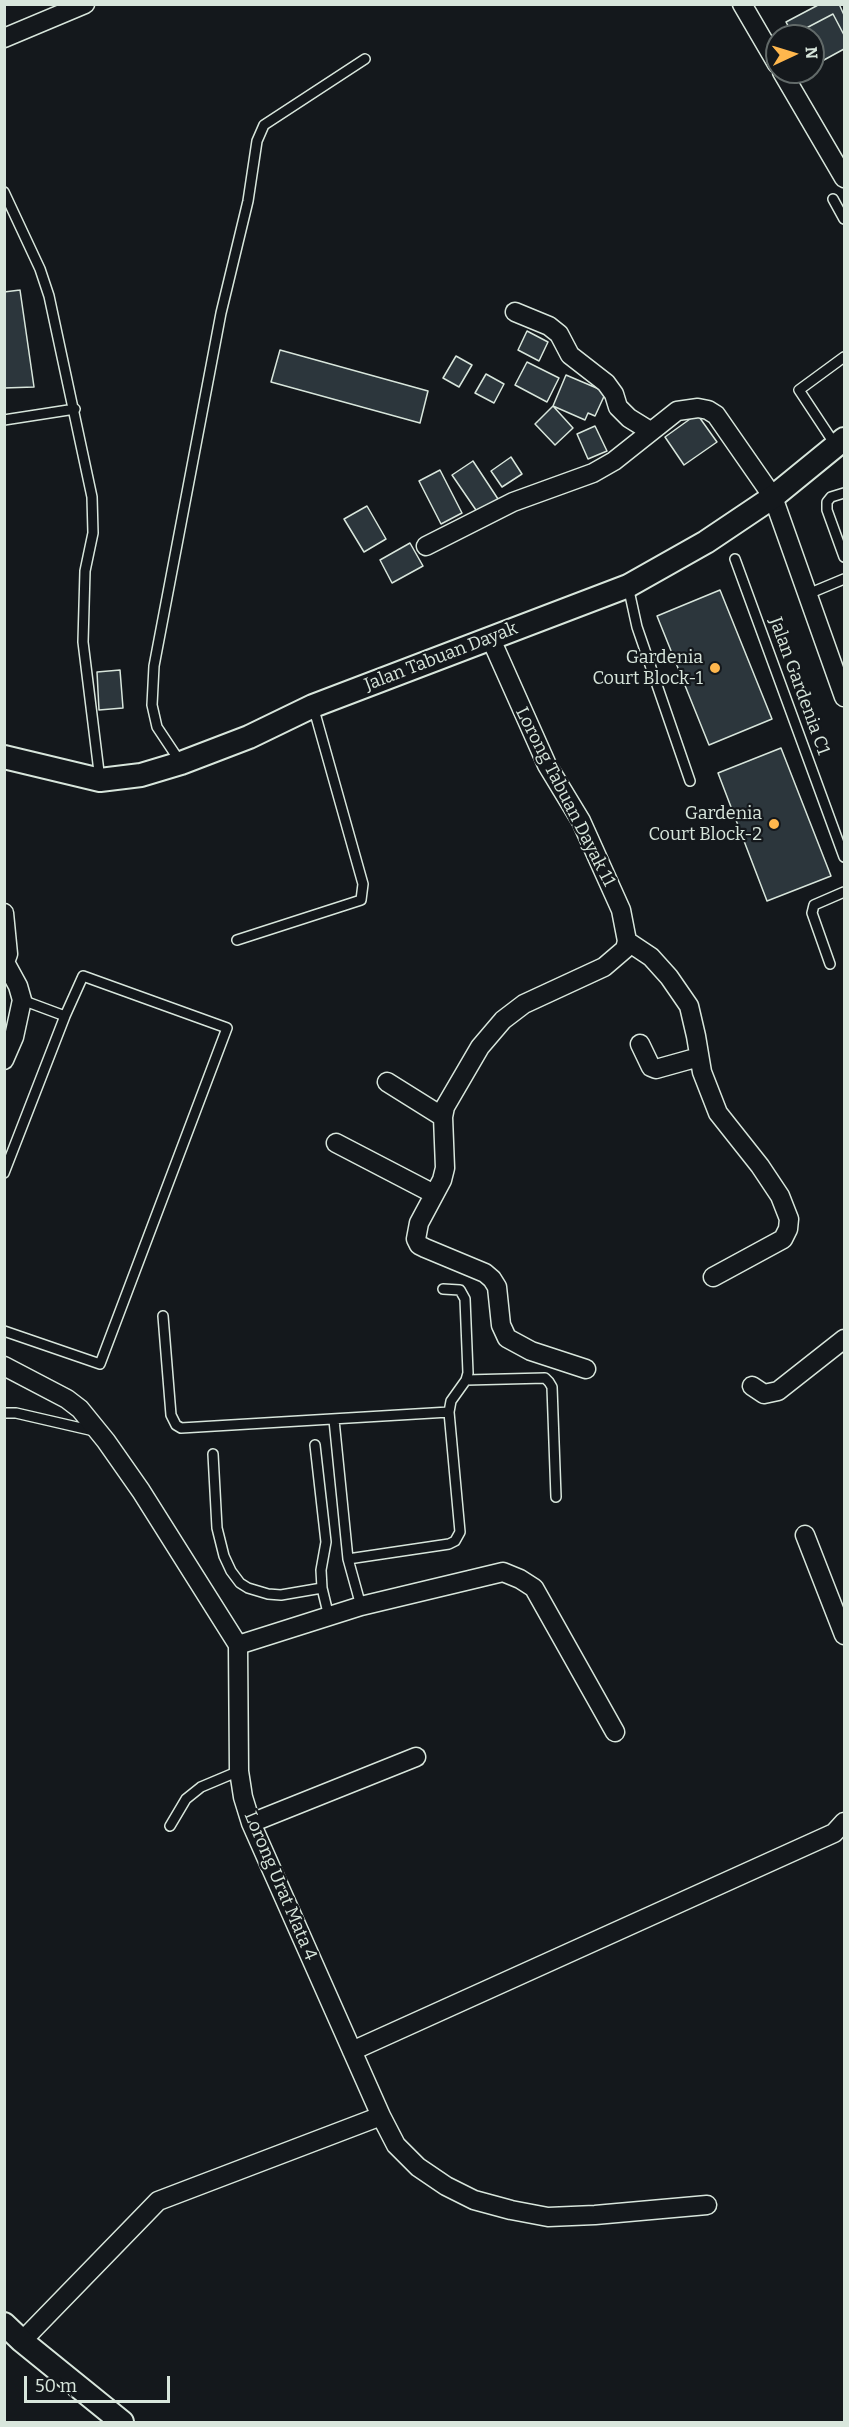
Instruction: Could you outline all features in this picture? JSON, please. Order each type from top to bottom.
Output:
[{"type":"street","points":[[4,38],[85,4]]},
{"type":"street","points":[[742,4],[765,43]]},
{"type":"street","points":[[789,84],[844,178]]},
{"type":"street","points":[[515,312],[549,326],[559,334],[570,355],[606,383],[614,394],[618,407],[629,418],[650,431]]},
{"type":"street","points":[[426,546],[513,502],[593,473],[614,461],[677,411],[698,408],[708,410],[716,415],[773,497],[844,697]]},
{"type":"street","name":"Jalan Tabuan Dayak","points":[[4,757],[100,780],[141,776],[181,763],[249,737],[313,706],[628,586],[706,542],[773,497],[840,443]]},
{"type":"street","name":"Lorong Tabuan Dayak 11","points":[[490,637],[516,700],[547,765],[581,821],[621,910],[627,941]]},
{"type":"street","points":[[4,913],[8,954],[5,965],[18,986],[22,1000],[14,1037],[4,1060]]},
{"type":"street","points":[[586,1368],[518,1346],[507,1338],[501,1325],[497,1287],[492,1279],[485,1273],[419,1245],[416,1239],[417,1230],[445,1168],[443,1117],[445,1107],[480,1047],[503,1020],[524,1004],[604,967],[625,949],[627,941],[651,957],[669,977],[688,1006],[702,1072],[718,1113],[780,1196],[789,1219],[788,1229],[783,1239],[713,1277]]},
{"type":"street","points":[[640,1044],[651,1067],[656,1069],[699,1058]]},
{"type":"street","points":[[387,1082],[443,1117]]},
{"type":"street","points":[[336,1143],[434,1194]]},
{"type":"street","points":[[752,1386],[764,1394],[778,1391],[844,1339]]},
{"type":"street","points":[[4,1366],[67,1399],[80,1409],[141,1491],[237,1646],[362,1606],[487,1574],[503,1572],[534,1588],[615,1732]]},
{"type":"street","points":[[805,1535],[844,1635]]},
{"type":"street","name":"Lorong Urat Mata 4","points":[[237,1646],[239,1771],[243,1797],[251,1823],[396,2145],[418,2167],[446,2186],[465,2195],[511,2210],[548,2217],[707,2205]]},
{"type":"street","points":[[251,1823],[416,1757]]},
{"type":"street","points":[[352,2051],[834,1833],[844,1822]]},
{"type":"street","points":[[22,2341],[158,2201],[381,2116]]},
{"type":"street","points":[[4,2324],[122,2422]]},
{"type":"lane","points":[[181,763],[157,727],[152,705],[154,666],[221,313],[248,201],[257,141],[264,125],[365,59]]},
{"type":"lane","points":[[4,192],[40,269],[49,296],[92,497],[93,533],[85,571],[83,642],[100,780]]},
{"type":"lane","points":[[833,199],[844,219]]},
{"type":"lane","points":[[840,443],[799,390],[844,357]]},
{"type":"lane","points":[[4,420],[75,409]]},
{"type":"lane","points":[[844,493],[831,497],[827,502],[827,510],[844,557]]},
{"type":"lane","name":"Jalan Gardenia C1","points":[[735,559],[844,857]]},
{"type":"lane","points":[[808,594],[844,579]]},
{"type":"lane","points":[[628,586],[637,627],[690,781]]},
{"type":"lane","points":[[237,940],[361,900],[363,884],[313,706]]},
{"type":"lane","points":[[830,964],[812,913],[814,905],[844,892]]},
{"type":"lane","points":[[4,1173],[65,1016],[83,976],[227,1029],[100,1364],[4,1331]]},
{"type":"lane","points":[[22,1000],[65,1016]]},
{"type":"lane","points":[[348,1560],[449,1544],[458,1537],[460,1532],[449,1412],[451,1401],[466,1380],[468,1373],[465,1299],[460,1290],[443,1289]]},
{"type":"lane","points":[[163,1316],[171,1415],[176,1425],[181,1428],[449,1412]]},
{"type":"lane","points":[[466,1380],[545,1378],[549,1382],[552,1387],[556,1497]]},
{"type":"lane","points":[[4,1413],[16,1413],[97,1432]]},
{"type":"lane","points":[[334,1420],[348,1560],[362,1606]]},
{"type":"lane","points":[[315,1445],[326,1542],[321,1570],[321,1588],[329,1617]]},
{"type":"lane","points":[[213,1454],[219,1542],[224,1556],[240,1583],[258,1592],[281,1595],[321,1588]]},
{"type":"lane","points":[[170,1826],[186,1799],[201,1787],[239,1771]]},
{"type":"building","points":[[820,4],[839,4],[844,15],[844,35],[833,14],[814,24],[787,24],[786,22]]},
{"type":"building","points":[[833,14],[844,35],[844,49],[825,59],[825,24],[814,24]]},
{"type":"building","points":[[20,290],[34,387],[4,388],[4,292]]},
{"type":"building","points":[[527,331],[548,342],[539,361],[518,350]]},
{"type":"building","points":[[280,350],[428,391],[420,423],[271,382]]},
{"type":"building","points":[[456,356],[472,365],[459,387],[443,378]]},
{"type":"building","points":[[527,362],[559,378],[547,402],[515,385]]},
{"type":"building","points":[[486,374],[504,384],[494,403],[475,393]]},
{"type":"building","points":[[566,375],[606,392],[595,416],[588,413],[585,420],[553,406]]},
{"type":"building","points":[[553,406],[573,428],[555,445],[535,424]]},
{"type":"building","points":[[697,414],[717,442],[684,465],[665,437]]},
{"type":"building","points":[[595,426],[607,451],[588,459],[577,434]]},
{"type":"building","points":[[511,457],[522,474],[502,487],[491,471]]},
{"type":"building","points":[[473,461],[498,499],[478,513],[452,475]]},
{"type":"building","points":[[440,470],[462,513],[441,524],[419,481]]},
{"type":"building","points":[[367,506],[386,539],[364,552],[344,519]]},
{"type":"building","points":[[410,543],[423,566],[392,583],[380,560]]},
{"type":"building","name":"Gardenia Court Block-1","points":[[720,590],[772,719],[709,745],[657,616]]},
{"type":"building","points":[[120,670],[123,708],[99,710],[97,672]]},
{"type":"building","name":"Gardenia Court Block-2","points":[[781,748],[831,876],[767,901],[718,773]]},
{"type":"place","name":"Gardenia Court Block-1","points":[[715,668]]},
{"type":"place","name":"Gardenia Court Block-2","points":[[774,824]]}]
